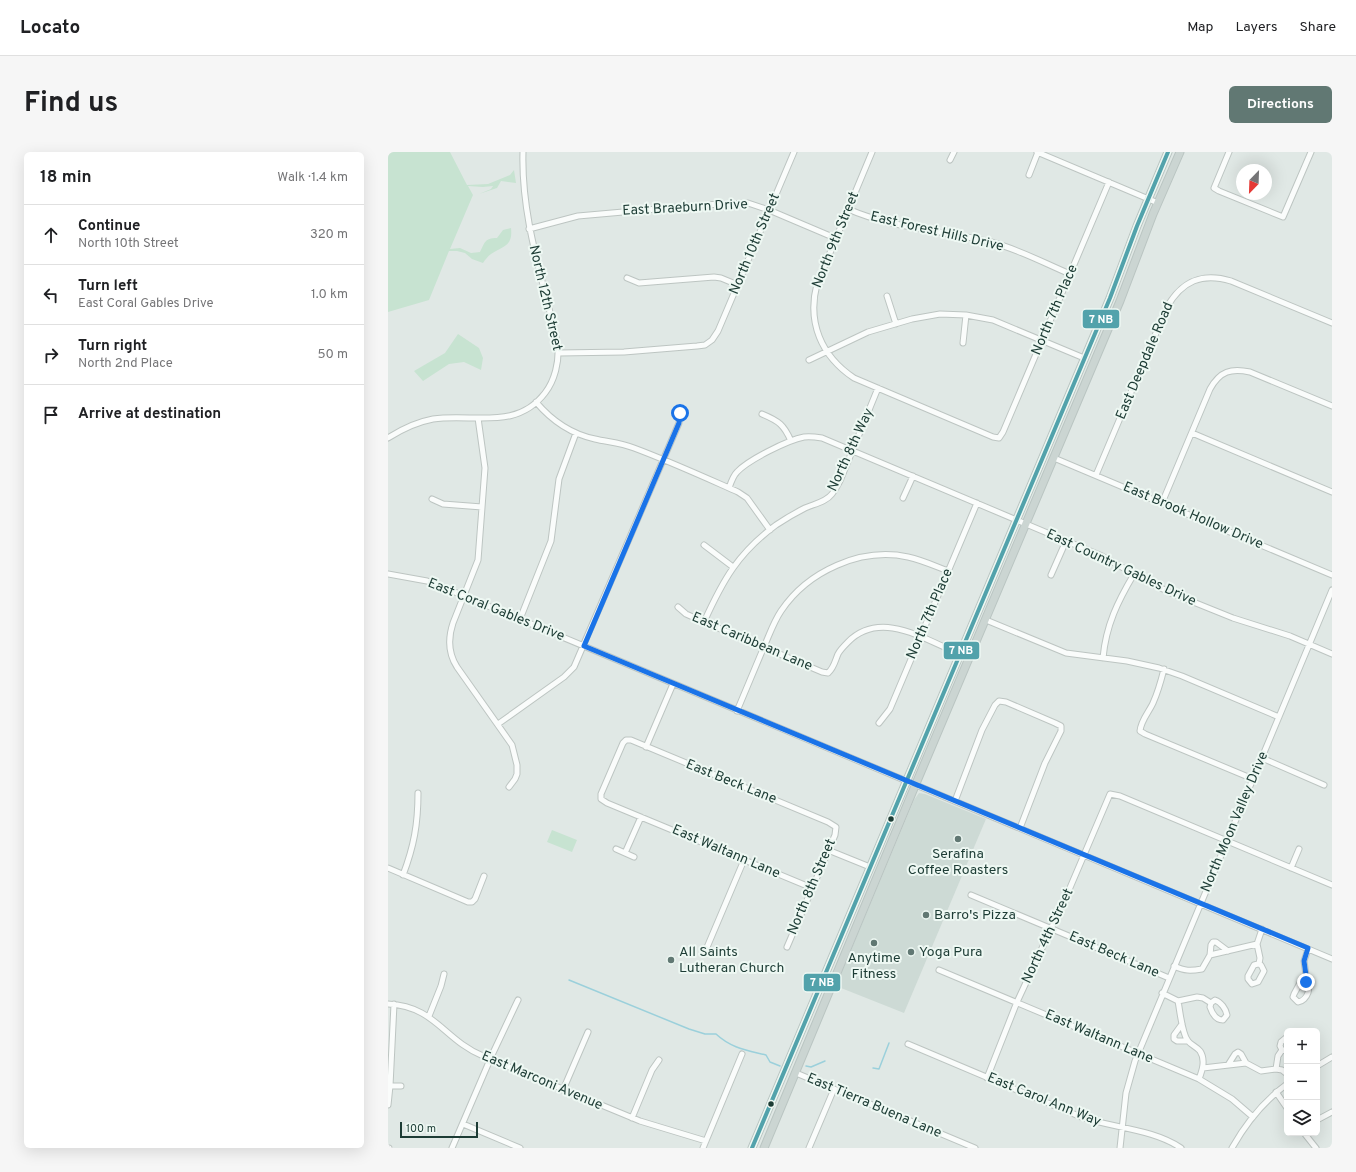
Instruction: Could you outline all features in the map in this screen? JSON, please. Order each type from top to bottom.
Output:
[{"type":"main road","points":[[752,1148],[1110,298],[1148,199],[1168,152]]},
{"type":"main road","points":[[764,1148],[1120,301],[1158,203],[1180,152]]},
{"type":"main road","points":[[788,1062],[794,1061],[803,1056]]},
{"type":"main road","points":[[788,1062],[791,1086]]},
{"type":"street","name":"North 12th Street","points":[[388,438],[414,424],[432,419],[453,417],[497,418],[520,413],[536,402],[551,383],[559,352],[529,229],[523,152]]},
{"type":"street","name":"North 10th Street","points":[[559,352],[624,352],[705,345],[715,336],[794,152]]},
{"type":"street","name":"North 9th Street","points":[[827,351],[822,344],[817,331],[814,315],[813,298],[816,284],[872,152]]},
{"type":"street","points":[[950,160],[954,152]]},
{"type":"street","points":[[1029,175],[1038,152],[1158,203]]},
{"type":"street","points":[[1229,152],[1214,188],[1283,217],[1311,152]]},
{"type":"street","name":"North 7th Place","points":[[878,388],[993,437],[999,438],[1003,432],[1109,182]]},
{"type":"street","name":"East Braeburn Drive","points":[[529,229],[578,216],[748,203],[769,210],[835,238]]},
{"type":"street","name":"East Forest Hills Drive","points":[[848,209],[871,218],[887,222],[965,236],[998,244],[1070,274]]},
{"type":"street","points":[[627,278],[639,283],[714,277],[721,278],[738,285]]},
{"type":"street","name":"East Deepdale Road","points":[[1096,475],[1167,307],[1174,296],[1190,282],[1199,279],[1220,278],[1231,281],[1332,323]]},
{"type":"street","points":[[887,296],[896,324]]},
{"type":"street","points":[[809,360],[863,334],[896,324],[940,314],[966,315],[993,320],[1084,358]]},
{"type":"street","points":[[963,343],[966,315]]},
{"type":"street","points":[[827,351],[838,366],[846,373],[878,388]]},
{"type":"street","points":[[1162,503],[1215,380],[1224,374],[1232,370],[1250,372],[1332,406]]},
{"type":"street","name":"North 8th Way","points":[[704,622],[719,588],[746,551],[778,524],[807,508],[826,500],[832,494],[840,481],[878,388]]},
{"type":"street","points":[[536,402],[553,419],[576,433],[594,439],[632,447],[738,492],[747,498],[770,530]]},
{"type":"street","points":[[498,724],[574,667],[679,423],[679,409]]},
{"type":"street","points":[[729,488],[740,469],[761,456],[791,441],[786,429],[782,425],[762,414]]},
{"type":"street","points":[[478,418],[485,468],[478,560],[451,630],[449,639],[451,655],[457,668],[512,745],[517,765],[515,779],[509,787]]},
{"type":"street","points":[[520,619],[551,540],[559,479],[576,433]]},
{"type":"street","points":[[1192,433],[1332,492]]},
{"type":"street","name":"East Country Gables Drive","points":[[791,441],[804,437],[815,437],[852,451],[1102,556],[1171,593],[1233,618],[1290,636],[1332,654]]},
{"type":"street","name":"East Brook Hollow Drive","points":[[1054,458],[1332,575]]},
{"type":"street","points":[[903,498],[912,476]]},
{"type":"street","points":[[432,499],[443,504],[482,507]]},
{"type":"street","name":"North 7th Place","points":[[879,723],[890,709],[977,504]]},
{"type":"street","points":[[1051,575],[1066,540]]},
{"type":"street","points":[[704,545],[733,567]]},
{"type":"street","points":[[737,711],[776,620],[794,595],[817,576],[838,565],[863,558],[890,555],[920,560],[948,571]]},
{"type":"street","name":"East Coral Gables Drive","points":[[388,574],[427,581],[464,596],[1332,959]]},
{"type":"street","points":[[1103,658],[1106,636],[1112,616],[1134,574]]},
{"type":"street","name":"North Moon Valley Drive","points":[[1120,1148],[1127,1086],[1138,1053],[1332,590]]},
{"type":"street","name":"East Caribbean Lane","points":[[678,607],[686,614],[704,622],[822,672],[828,673],[832,670],[839,652],[848,642],[865,631],[877,627],[893,627],[921,637]]},
{"type":"street","points":[[986,620],[1066,653],[1138,662],[1164,669],[1279,717]]},
{"type":"street","points":[[921,637],[960,654]]},
{"type":"street","points":[[1164,669],[1158,692],[1150,710],[1141,724],[1140,731],[1253,779]]},
{"type":"street","points":[[646,747],[673,684]]},
{"type":"street","points":[[955,801],[982,730],[994,705],[999,701],[1006,702],[1055,723],[1060,726],[1061,731],[1045,763],[1020,828]]},
{"type":"street","name":"East Beck Lane","points":[[601,799],[601,794],[623,743],[626,740],[631,740],[828,822],[836,827]]},
{"type":"street","points":[[1262,758],[1324,785]]},
{"type":"street","points":[[403,875],[411,853],[417,823],[418,793]]},
{"type":"street","name":"North 4th Street","points":[[988,1078],[1017,1002],[1051,929],[1110,794],[1120,796],[1226,841]]},
{"type":"street","name":"East Waltann Lane","points":[[601,799],[607,803],[812,888]]},
{"type":"street","points":[[626,853],[641,816]]},
{"type":"street","name":"North 8th Street","points":[[787,946],[835,835],[836,827]]},
{"type":"street","points":[[1226,841],[1332,885]]},
{"type":"street","points":[[616,849],[634,857]]},
{"type":"street","points":[[1291,868],[1299,849]]},
{"type":"street","points":[[828,850],[870,867]]},
{"type":"street","points":[[705,952],[744,860]]},
{"type":"street","points":[[388,868],[468,902],[472,902],[475,899],[484,876]]},
{"type":"street","name":"East Beck Lane","points":[[971,895],[1169,978]]},
{"type":"street","points":[[1259,964],[1260,958],[1257,944],[1262,929]]},
{"type":"street","name":"East Beck Lane","points":[[1174,966],[1184,970],[1193,971],[1202,969],[1210,956],[1213,942],[1216,942],[1228,951]]},
{"type":"street","points":[[1210,956],[1257,944]]},
{"type":"street","points":[[1305,982],[1306,975],[1304,961],[1308,948]]},
{"type":"street","name":"East Waltann Lane","points":[[939,970],[1199,1078],[1232,1099],[1253,1117]]},
{"type":"street","points":[[428,1016],[441,986],[444,974]]},
{"type":"street","points":[[1162,993],[1178,1001],[1197,997],[1203,998],[1211,1003]]},
{"type":"street","points":[[452,1148],[490,1059],[518,1000]]},
{"type":"street","points":[[1178,1001],[1182,1024],[1188,1041],[1200,1052],[1204,1068],[1199,1078]]},
{"type":"street","points":[[388,1105],[391,1004]]},
{"type":"street","name":"East Marconi Avenue","points":[[391,1004],[414,1008],[428,1016],[466,1048],[490,1059],[632,1118],[656,1127],[706,1141]]},
{"type":"street","points":[[1182,1024],[1174,1035],[1174,1039],[1177,1041],[1188,1041]]},
{"type":"street","points":[[563,1090],[588,1032]]},
{"type":"street","points":[[1276,1069],[1278,1056],[1284,1051],[1280,1046],[1281,1042],[1284,1040]]},
{"type":"street","name":"East Carol Ann Way","points":[[908,1044],[1081,1117],[1159,1137],[1181,1148]]},
{"type":"street","points":[[1228,1065],[1238,1052],[1241,1054],[1246,1063],[1261,1071],[1276,1069],[1284,1072]]},
{"type":"street","points":[[703,1148],[742,1054]]},
{"type":"street","points":[[1320,1064],[1332,1058]]},
{"type":"street","points":[[632,1118],[652,1070],[659,1060]]},
{"type":"street","points":[[1204,1068],[1246,1063]]},
{"type":"street","name":"East Tierra Buena Lane","points":[[796,1073],[975,1148]]},
{"type":"street","points":[[389,1086],[401,1086]]},
{"type":"street","points":[[1232,1148],[1253,1117],[1276,1092],[1284,1086]]},
{"type":"street","points":[[809,1148],[834,1089]]},
{"type":"street","points":[[1276,1092],[1284,1104]]},
{"type":"street","points":[[1320,1118],[1332,1112]]},
{"type":"street","points":[[463,1124],[520,1148]]},
{"type":"street","points":[[1306,1136],[1316,1148]]},
{"type":"shaded area","points":[[919,793],[925,794],[986,819],[904,1013],[836,986],[914,800]]},
{"type":"green space","points":[[388,152],[450,152],[467,185],[488,184],[510,175],[514,170],[516,183],[501,181],[497,188],[479,194],[491,189],[493,186],[468,186],[473,195],[450,249],[460,248],[471,253],[480,252],[487,240],[497,238],[503,230],[511,228],[511,239],[507,245],[490,255],[483,263],[472,259],[465,253],[449,251],[429,300],[388,312]]},
{"type":"green space","points":[[458,334],[479,348],[483,358],[481,370],[464,362],[449,364],[423,381],[414,371],[445,353]]},
{"type":"green space","points":[[552,830],[577,840],[572,852],[547,842]]},
{"type":"waterway","points":[[569,980],[689,1029],[705,1034],[716,1034],[733,1045],[745,1050],[766,1055],[770,1062],[780,1066]]},
{"type":"waterway","points":[[873,1068],[879,1069],[889,1043]]},
{"type":"waterway","points":[[806,1066],[811,1067],[825,1061]]},
{"type":"transit line","points":[[752,1148],[1110,298],[1137,226],[1168,152]]},
{"type":"place","name":"Serafina Coffee Roasters","points":[[958,839]]},
{"type":"place","name":"Barro's Pizza","points":[[926,915]]},
{"type":"place","name":"Anytime Fitness","points":[[874,943]]},
{"type":"place","name":"Yoga Pura","points":[[911,952]]},
{"type":"place","name":"All Saints Lutheran Church","points":[[671,960]]},
{"type":"route","points":[[680,413],[679,423],[584,646],[1308,948],[1304,961],[1306,982]]}]
